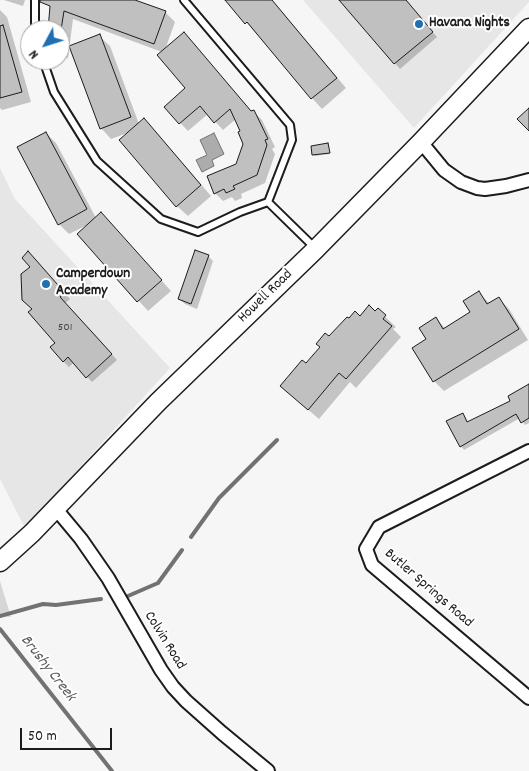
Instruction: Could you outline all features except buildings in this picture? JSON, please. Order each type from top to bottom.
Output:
[{"type":"main road","name":"Howell Road","points":[[0,562],[56,509],[158,402],[316,248],[421,142],[529,28]]},
{"type":"street","points":[[421,142],[444,170],[461,182],[477,188],[485,189],[506,186],[529,180]]},
{"type":"street","name":"Butler Springs Road","points":[[529,451],[379,527],[366,549],[372,565],[529,698]]},
{"type":"street","name":"Colvin Road","points":[[56,509],[108,578],[161,670],[173,687],[222,733],[268,771]]},
{"type":"lane","points":[[35,0],[35,20]]},
{"type":"lane","points":[[46,70],[54,92],[97,161],[162,219],[198,232],[240,212],[268,202],[292,140],[290,125],[184,0]]},
{"type":"lane","points":[[268,202],[316,248]]},
{"type":"shaded area","points":[[303,0],[529,0],[529,2],[414,128]]},
{"type":"shaded area","points":[[214,133],[224,154],[212,160],[214,166],[202,172],[196,160],[207,155],[200,140]]},
{"type":"shaded area","name":"Camperdown Academy","points":[[0,168],[15,199],[170,368],[25,528],[0,479]]},
{"type":"shaded area","points":[[0,581],[11,617],[0,616]]},
{"type":"waterway","points":[[191,537],[219,498],[277,440]]},
{"type":"waterway","points":[[128,596],[158,583],[182,550]]},
{"type":"waterway","points":[[0,616],[43,604],[56,605],[101,599]]},
{"type":"waterway","name":"Brushy Creek","points":[[0,629],[112,771]]},
{"type":"place","name":"Havana Nights","points":[[419,24]]},
{"type":"place","name":"Camperdown Academy","points":[[46,284]]}]
